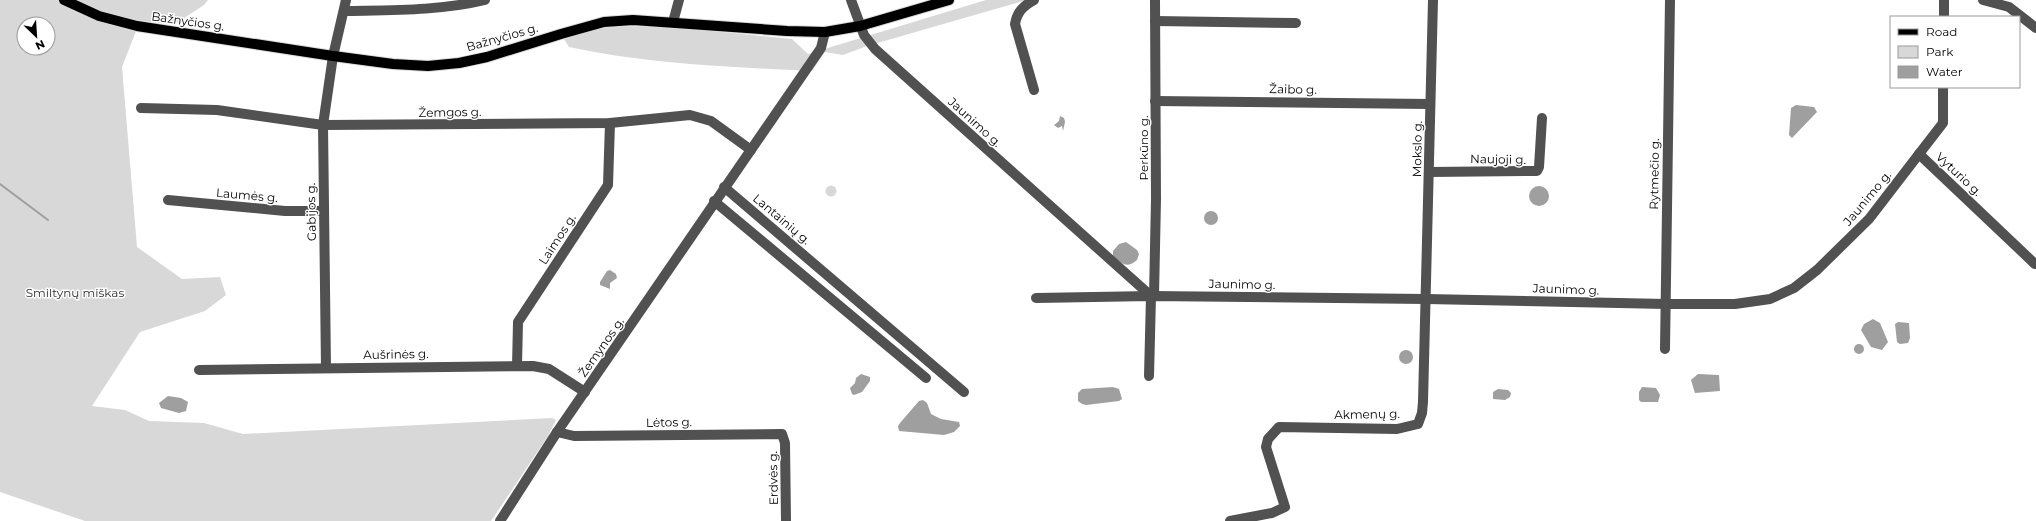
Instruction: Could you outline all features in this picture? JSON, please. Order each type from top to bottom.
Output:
[{"type":"main road","name":"Bažnyčios g.","points":[[64,0],[99,16],[137,26],[333,56],[393,64],[428,66],[451,64],[487,57],[592,24],[619,21],[673,22],[787,31],[825,32],[860,26],[948,0]]},
{"type":"street","name":"Gabijos g.","points":[[326,368],[323,125],[333,56],[346,0]]},
{"type":"street","points":[[344,11],[466,5],[485,0]]},
{"type":"street","points":[[673,22],[679,0]]},
{"type":"street","name":"Jaunimo g.","points":[[851,0],[864,36],[875,50],[1152,296]]},
{"type":"street","points":[[1034,0],[1022,8],[1016,16],[1015,24],[1034,90]]},
{"type":"street","name":"Perkūno g.","points":[[1149,376],[1156,199],[1155,0]]},
{"type":"street","name":"Mokslo g.","points":[[1426,299],[1432,0]]},
{"type":"street","name":"Rytmečio g.","points":[[1665,349],[1670,0]]},
{"type":"street","points":[[1944,0],[1944,16]]},
{"type":"street","points":[[1983,0],[2009,7],[2036,28]]},
{"type":"street","points":[[1155,21],[1296,23]]},
{"type":"street","points":[[724,187],[821,48],[825,32]]},
{"type":"street","name":"Vyturio g.","points":[[1943,88],[1943,123],[1919,154],[2036,264]]},
{"type":"street","name":"Žaibo g.","points":[[1155,101],[1430,104]]},
{"type":"street","name":"Žemgos g.","points":[[140,108],[217,110],[323,125],[610,123],[690,115],[711,121],[751,150]]},
{"type":"street","name":"Naujoji g.","points":[[1429,172],[1537,171],[1539,167],[1542,118]]},
{"type":"street","name":"Laimos g.","points":[[517,366],[518,322],[608,185],[610,123]]},
{"type":"street","name":"Jaunimo g.","points":[[1036,298],[1152,296],[1426,299],[1666,304],[1735,304],[1770,299],[1794,288],[1817,270],[1869,219],[1919,154]]},
{"type":"street","name":"Žemynos g.","points":[[500,521],[557,432],[643,309],[724,187]]},
{"type":"street","name":"Lantainių g.","points":[[724,187],[964,392]]},
{"type":"street","name":"Laumės g.","points":[[168,200],[285,212],[324,211]]},
{"type":"street","points":[[714,201],[926,378]]},
{"type":"street","name":"Akmenų g.","points":[[1230,521],[1272,513],[1285,508],[1266,447],[1268,439],[1279,426],[1397,430],[1418,424],[1422,413],[1423,402],[1426,299]]},
{"type":"street","name":"Aušrinės g.","points":[[199,370],[517,366],[549,370],[585,392]]},
{"type":"street","name":"Lėtos g.","points":[[557,432],[574,436],[782,434]]},
{"type":"street","name":"Erdvės g.","points":[[782,434],[785,442],[786,521]]},
{"type":"green space","name":"Smiltynų miškas","points":[[0,0],[208,0],[204,5],[175,24],[140,21],[122,67],[137,247],[182,279],[220,277],[226,295],[205,311],[140,332],[92,406],[125,410],[149,421],[204,423],[243,434],[552,418],[556,420],[548,436],[491,521],[85,521],[0,492]]},
{"type":"green space","points":[[986,0],[1027,0],[867,46],[843,55],[825,52],[812,71],[659,61],[599,53],[569,47],[564,39],[592,29],[619,26],[673,27],[792,39],[808,54]]},
{"type":"green space","points":[[829,186],[833,186],[835,187],[835,195],[829,196],[826,193],[826,189]]},
{"type":"water","points":[[1796,105],[1814,107],[1817,112],[1792,138],[1789,135],[1791,108]]},
{"type":"water","points":[[1060,116],[1064,118],[1065,122],[1063,131],[1062,126],[1058,128],[1054,125],[1059,121]]},
{"type":"water","points":[[1539,186],[1546,189],[1549,196],[1546,203],[1539,206],[1532,203],[1529,196],[1532,189]]},
{"type":"water","points":[[1208,211],[1214,211],[1218,215],[1218,221],[1214,225],[1208,225],[1204,221],[1204,215]]},
{"type":"water","points":[[1126,242],[1137,250],[1139,254],[1137,260],[1127,265],[1113,256],[1113,251],[1119,244]]},
{"type":"water","points":[[610,270],[616,274],[617,278],[610,283],[610,289],[600,285],[600,282],[607,271]]},
{"type":"water","points":[[1873,319],[1880,323],[1888,342],[1882,350],[1871,347],[1861,330],[1864,324]]},
{"type":"water","points":[[1898,322],[1909,323],[1910,338],[1908,343],[1900,344],[1897,342],[1895,324]]},
{"type":"water","points":[[1857,344],[1861,344],[1864,349],[1861,354],[1857,354],[1854,351],[1854,347]]},
{"type":"water","points":[[1406,350],[1411,352],[1413,357],[1411,362],[1406,364],[1401,362],[1399,357],[1401,352]]},
{"type":"water","points":[[861,374],[870,377],[870,381],[862,392],[854,395],[852,394],[850,388],[855,383],[856,378]]},
{"type":"water","points":[[1698,374],[1719,375],[1720,391],[1695,393],[1691,380]]},
{"type":"water","points":[[1113,387],[1119,389],[1122,399],[1119,401],[1086,405],[1078,401],[1078,393],[1082,389]]},
{"type":"water","points":[[1642,387],[1656,388],[1660,395],[1658,402],[1641,402],[1639,400],[1639,392]]},
{"type":"water","points":[[1498,389],[1508,390],[1511,393],[1510,397],[1505,400],[1493,399],[1493,392]]},
{"type":"water","points":[[168,396],[181,398],[188,402],[186,411],[179,413],[161,408],[159,403]]},
{"type":"water","points":[[923,400],[927,403],[931,414],[941,419],[959,422],[960,426],[954,432],[944,435],[899,431],[898,426],[900,423],[919,401]]},
{"type":"waterway","points":[[0,184],[48,220]]}]
